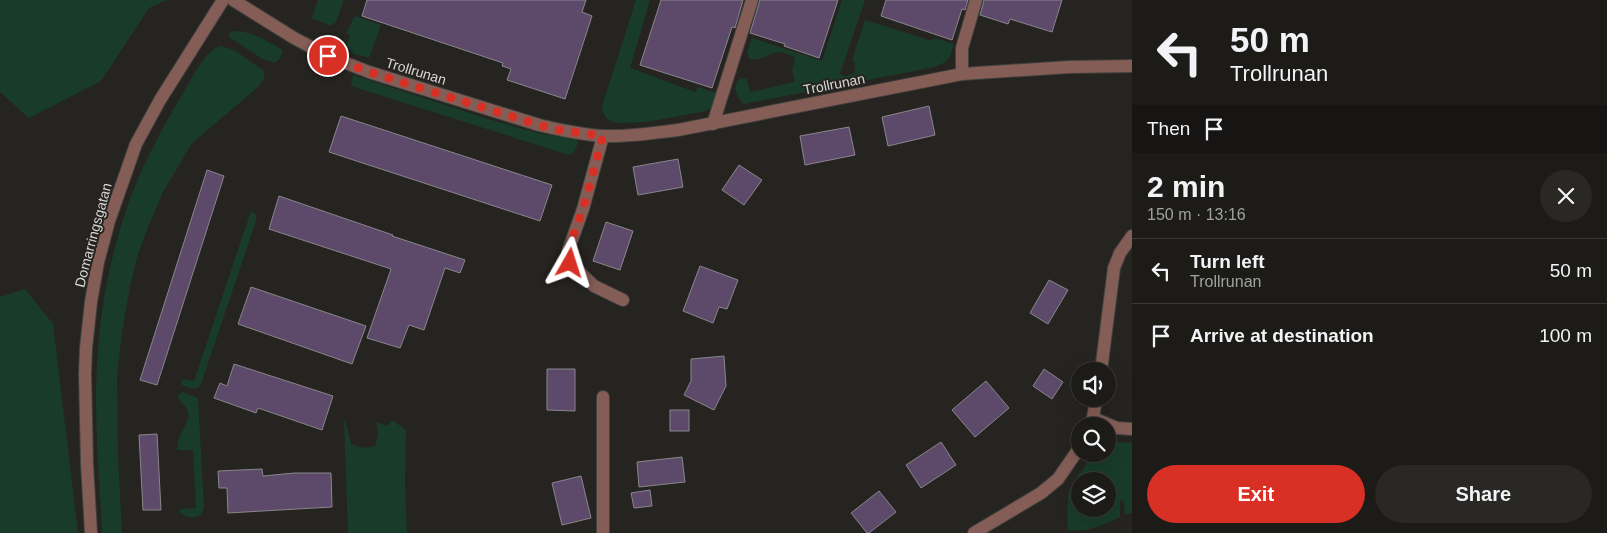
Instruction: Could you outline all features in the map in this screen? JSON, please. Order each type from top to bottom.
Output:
[{"type":"street","name":"Domarringsgatan","points":[[91,533],[85,374],[91,302],[98,262],[116,198],[136,144],[160,100],[223,0]]},
{"type":"street","name":"Trollrunan","points":[[233,0],[302,43],[328,56],[369,72],[539,125],[559,130],[603,136],[634,135],[713,124],[962,74],[1069,67],[1132,66]]},
{"type":"street","points":[[713,124],[752,0]]},
{"type":"street","points":[[962,74],[962,48],[976,0]]},
{"type":"street","points":[[603,136],[583,209],[568,250],[570,263],[594,286],[623,300]]},
{"type":"street","points":[[1102,362],[1114,268],[1120,253],[1132,236]]},
{"type":"street","points":[[603,397],[603,533]]},
{"type":"street","points":[[1116,428],[1132,429]]},
{"type":"street","points":[[974,533],[1041,493],[1058,478],[1071,460]]},
{"type":"green space","points":[[0,0],[167,0],[149,8],[101,81],[29,118],[0,92]]},
{"type":"green space","points":[[318,0],[344,0],[336,22],[331,26],[312,18]]},
{"type":"green space","points":[[636,0],[650,0],[630,68],[695,92],[698,87],[716,93],[717,97],[712,107],[706,111],[647,122],[616,123],[606,118],[602,108],[604,100]]},
{"type":"green space","points":[[842,0],[865,0],[840,74],[845,76],[854,74],[855,65],[852,60],[865,20],[932,41],[934,38],[954,44],[950,56],[946,61],[934,67],[744,104],[737,95],[736,84],[740,78],[747,79],[750,92],[795,82],[792,71],[795,57],[778,52],[760,59],[749,58],[747,52],[752,38],[822,61]]},
{"type":"green space","points":[[355,16],[381,25],[369,58],[354,54],[347,46],[350,35],[346,33]]},
{"type":"green space","points":[[241,31],[271,43],[283,50],[281,57],[275,63],[263,59],[229,37],[229,33]]},
{"type":"green space","points":[[221,46],[234,50],[264,71],[264,79],[258,87],[192,143],[163,192],[138,254],[122,332],[117,375],[118,456],[122,533],[102,533],[96,397],[100,330],[111,263],[130,198],[153,148],[174,108],[203,60],[209,53]]},
{"type":"green space","points":[[353,75],[488,119],[537,133],[575,139],[578,143],[573,154],[569,155],[351,86]]},
{"type":"green space","points":[[251,211],[256,215],[256,221],[201,384],[195,389],[187,387],[182,385],[181,379],[194,381]]},
{"type":"green space","points":[[25,289],[53,324],[78,533],[0,533],[0,297]]},
{"type":"green space","points":[[183,392],[198,398],[204,508],[200,516],[194,517],[186,516],[180,512],[180,509],[196,508],[193,450],[177,450],[179,438],[189,417],[187,409],[178,398],[178,395]]},
{"type":"green space","points":[[345,419],[351,444],[364,448],[375,446],[378,434],[376,422],[387,426],[392,420],[406,430],[405,483],[407,533],[348,533]]},
{"type":"green space","points":[[1116,442],[1132,443],[1132,513],[1125,515],[1124,501],[1120,500],[1120,517],[1088,529],[1067,530],[1068,494],[1071,486],[1071,517],[1116,517],[1116,472],[1081,472],[1088,462],[1116,462]]},
{"type":"building","points":[[367,0],[586,0],[582,12],[592,16],[565,99],[507,80],[511,69],[502,66],[503,63],[362,16]]},
{"type":"building","points":[[661,0],[743,0],[735,28],[732,27],[712,88],[640,65]]},
{"type":"building","points":[[760,0],[838,0],[819,58],[784,46],[785,44],[750,33]]},
{"type":"building","points":[[886,0],[968,0],[965,10],[962,9],[952,40],[881,16]]},
{"type":"building","points":[[984,0],[1062,0],[1052,32],[1010,19],[1008,24],[980,15]]},
{"type":"building","points":[[929,106],[935,135],[888,146],[882,117]]},
{"type":"building","points":[[341,116],[552,185],[540,221],[329,152]]},
{"type":"building","points":[[849,127],[855,155],[805,165],[800,136]]},
{"type":"building","points":[[678,159],[683,187],[638,195],[633,167]]},
{"type":"building","points":[[739,165],[762,180],[744,205],[722,190]]},
{"type":"building","points":[[207,170],[224,176],[157,385],[140,380]]},
{"type":"building","points":[[279,196],[465,260],[460,273],[445,268],[424,330],[409,325],[400,348],[367,338],[391,269],[269,229]]},
{"type":"building","points":[[606,222],[633,231],[620,270],[593,261]]},
{"type":"building","points":[[700,266],[738,280],[727,309],[719,307],[713,323],[683,311]]},
{"type":"building","points":[[1049,280],[1068,290],[1048,324],[1030,313]]},
{"type":"building","points":[[251,287],[366,326],[352,364],[238,324]]},
{"type":"building","points":[[724,356],[726,386],[714,410],[684,395],[691,381],[691,359]]},
{"type":"building","points":[[234,364],[333,396],[322,430],[258,408],[256,413],[214,398],[220,383],[227,386]]},
{"type":"building","points":[[547,369],[575,369],[575,411],[547,410]]},
{"type":"building","points":[[1044,369],[1063,382],[1052,399],[1033,386]]},
{"type":"building","points":[[986,381],[1009,408],[975,437],[952,410]]},
{"type":"building","points":[[670,410],[689,410],[689,431],[670,431]]},
{"type":"building","points":[[157,434],[161,510],[143,510],[139,435]]},
{"type":"building","points":[[941,442],[956,465],[921,488],[906,465]]},
{"type":"building","points":[[682,457],[685,482],[639,487],[637,462]]},
{"type":"building","points":[[262,469],[263,476],[294,473],[331,473],[332,507],[228,513],[227,488],[219,488],[218,471]]},
{"type":"building","points":[[581,476],[591,518],[562,525],[552,483]]},
{"type":"building","points":[[650,490],[652,506],[634,508],[631,493]]},
{"type":"building","points":[[879,491],[896,512],[867,533],[851,513]]},
{"type":"route","points":[[328,56],[369,72],[539,125],[559,130],[603,136],[583,209],[568,250],[570,263]]}]
